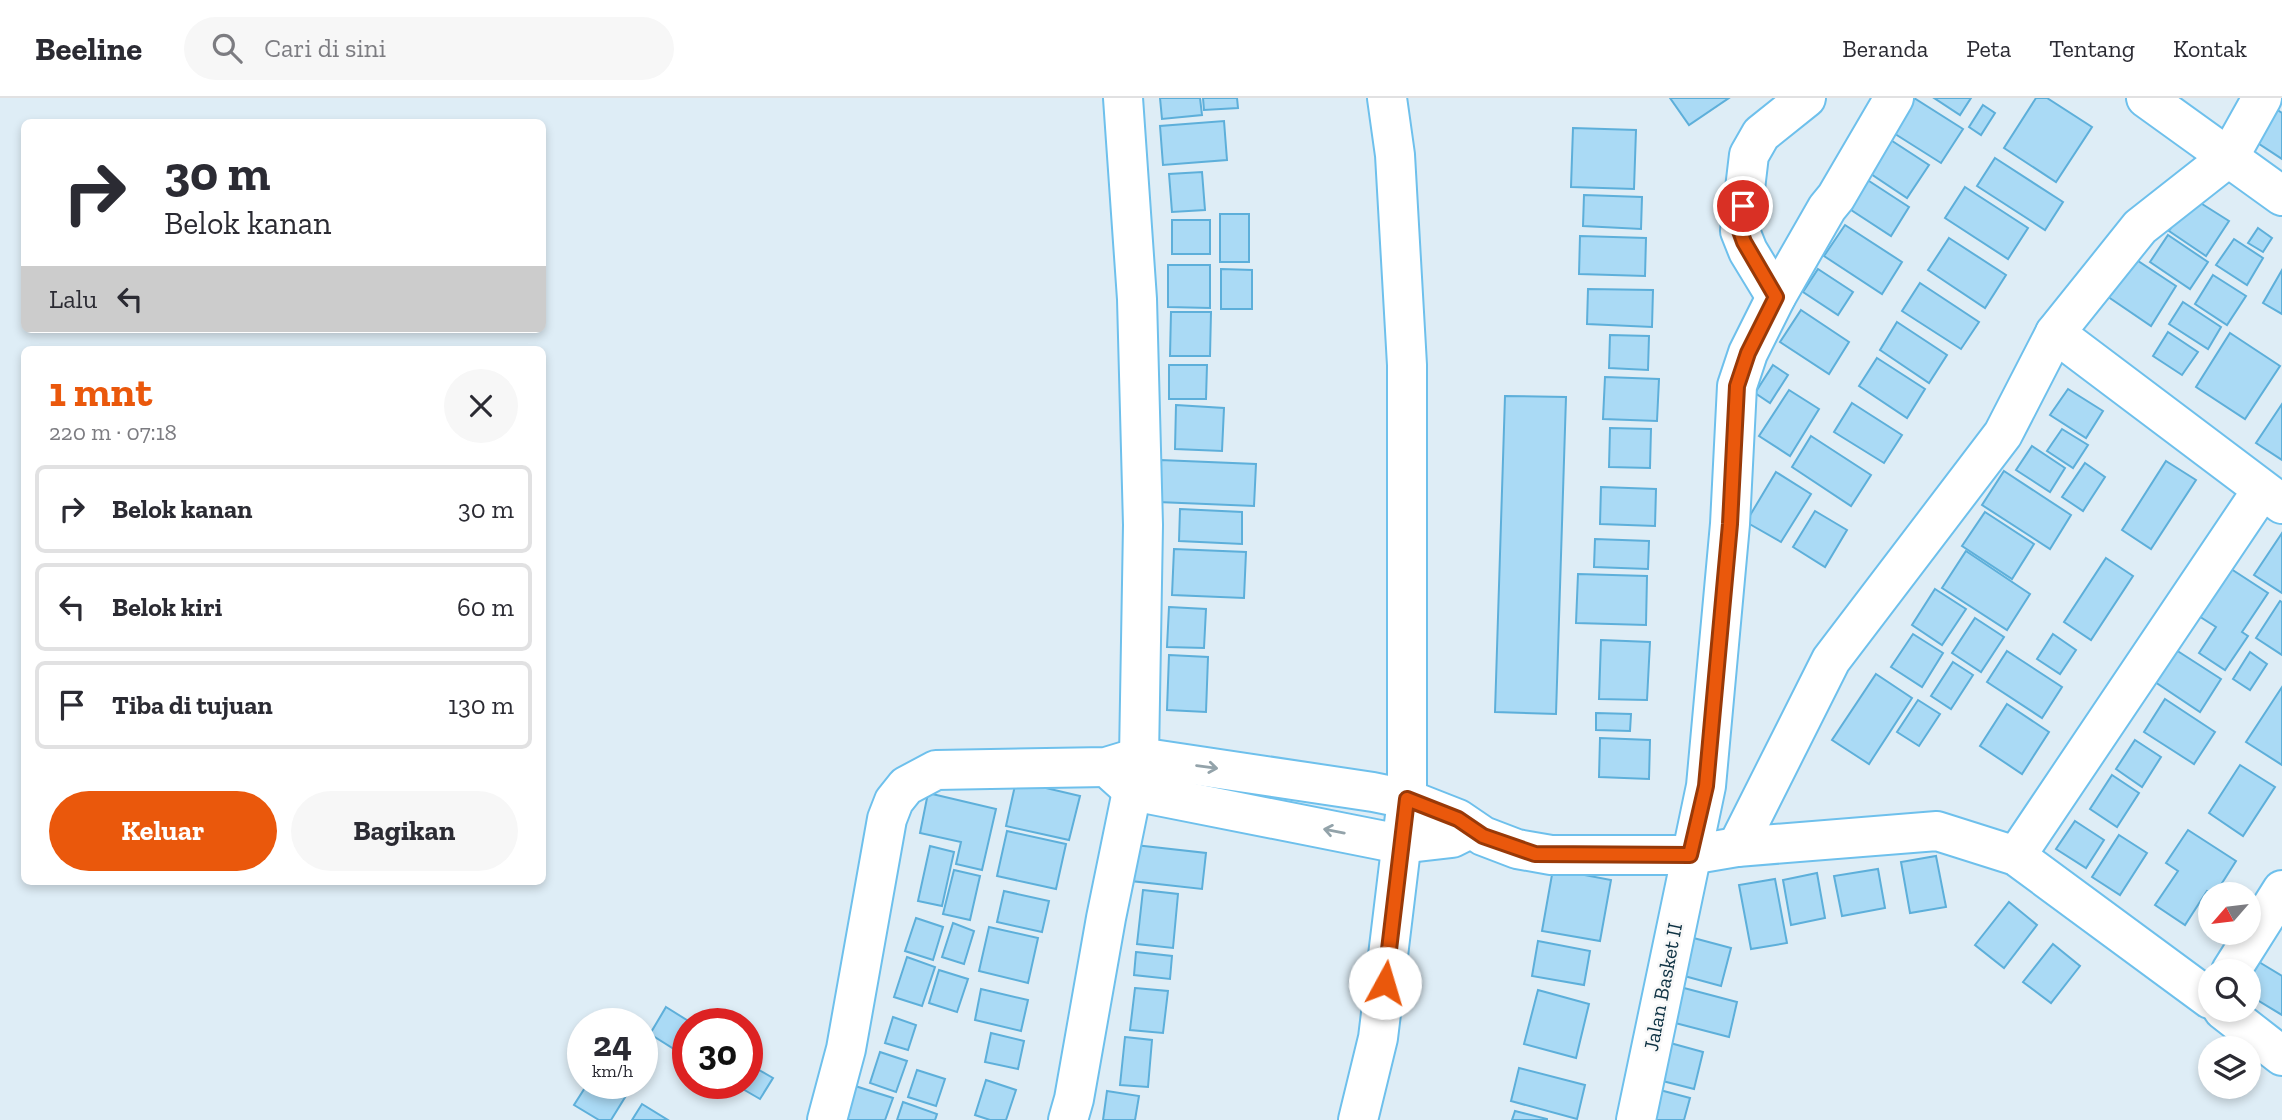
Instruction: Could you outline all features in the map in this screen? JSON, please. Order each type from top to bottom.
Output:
[{"type":"street","points":[[1068,1120],[1106,918],[1126,772],[1143,525],[1137,299],[1123,98]]},
{"type":"street","points":[[1358,1120],[1378,1038],[1407,799],[1407,365],[1395,155],[1387,98]]},
{"type":"street","points":[[1776,297],[1748,251],[1740,231],[1749,155],[1760,134],[1806,98]]},
{"type":"street","name":"Jalan Basket II","points":[[1636,1120],[1706,786],[1730,524],[1737,386],[1748,353],[1776,297],[1894,98]]},
{"type":"street","points":[[2146,98],[2282,196]]},
{"type":"street","points":[[1737,847],[1831,660],[2003,434],[2055,333],[2140,228],[2229,157],[2262,98]]},
{"type":"street","points":[[2016,856],[2272,497],[2055,333]]},
{"type":"street","points":[[827,1120],[846,1049],[887,819],[894,801],[906,786],[936,770],[1126,772],[1373,792],[1407,799],[1458,819],[1470,829],[1535,854],[1690,855],[1737,847],[1931,830],[2016,856],[2198,990]]},
{"type":"street","points":[[1126,772],[1401,844],[1452,838],[1470,829]]},
{"type":"street","points":[[2239,959],[2282,890]]},
{"type":"street","points":[[2238,1022],[2282,1056]]},
{"type":"building","points":[[1160,98],[1200,98],[1202,115],[1162,119]]},
{"type":"building","points":[[1203,98],[1237,98],[1238,108],[1204,110]]},
{"type":"building","points":[[1670,98],[1729,98],[1689,125]]},
{"type":"building","points":[[1914,98],[1963,129],[1941,163],[1892,132]]},
{"type":"building","points":[[1934,98],[1971,98],[1960,115]]},
{"type":"building","points":[[2036,98],[2047,98],[2092,127],[2056,182],[2004,148]]},
{"type":"building","points":[[2268,104],[2282,113],[2282,159],[2247,136]]},
{"type":"building","points":[[1983,105],[1995,113],[1981,135],[1969,127]]},
{"type":"building","points":[[1224,121],[1227,160],[1163,165],[1160,126]]},
{"type":"building","points":[[1573,128],[1636,130],[1634,189],[1571,187]]},
{"type":"building","points":[[1883,135],[1929,165],[1907,198],[1862,168]]},
{"type":"building","points":[[1995,158],[2063,202],[2045,230],[1977,186]]},
{"type":"building","points":[[1202,172],[1205,210],[1172,212],[1169,174]]},
{"type":"building","points":[[1866,179],[1909,207],[1891,236],[1848,208]]},
{"type":"building","points":[[1965,187],[2028,228],[2008,259],[1945,218]]},
{"type":"building","points":[[1584,195],[1642,197],[1641,229],[1583,226]]},
{"type":"building","points":[[2191,197],[2229,221],[2206,256],[2169,231]]},
{"type":"building","points":[[1220,214],[1249,214],[1249,262],[1220,262]]},
{"type":"building","points":[[1172,220],[1210,220],[1210,254],[1172,254]]},
{"type":"building","points":[[1845,225],[1902,262],[1882,294],[1824,256]]},
{"type":"building","points":[[2258,228],[2272,238],[2263,252],[2248,243]]},
{"type":"building","points":[[2168,235],[2208,262],[2190,289],[2150,262]]},
{"type":"building","points":[[1580,236],[1646,238],[1645,276],[1579,274]]},
{"type":"building","points":[[1949,238],[2006,275],[1985,308],[1928,270]]},
{"type":"building","points":[[2234,239],[2263,258],[2247,285],[2216,265]]},
{"type":"building","points":[[2126,253],[2176,286],[2151,326],[2101,292]]},
{"type":"building","points":[[1168,265],[1210,265],[1210,308],[1168,307]]},
{"type":"building","points":[[1221,269],[1252,270],[1252,309],[1221,309]]},
{"type":"building","points":[[1818,269],[1853,292],[1838,315],[1803,292]]},
{"type":"building","points":[[2282,270],[2282,314],[2263,303]]},
{"type":"building","points":[[2213,275],[2246,296],[2227,325],[2195,304]]},
{"type":"building","points":[[1920,283],[1979,322],[1961,349],[1902,311]]},
{"type":"building","points":[[1588,289],[1653,290],[1652,327],[1587,324]]},
{"type":"building","points":[[2183,302],[2221,327],[2208,349],[2169,324]]},
{"type":"building","points":[[1801,310],[1849,342],[1829,374],[1780,342]]},
{"type":"building","points":[[1171,312],[1211,312],[1210,356],[1170,356]]},
{"type":"building","points":[[1897,322],[1947,355],[1929,383],[1880,350]]},
{"type":"building","points":[[2168,332],[2198,352],[2182,375],[2153,356]]},
{"type":"building","points":[[2230,333],[2280,366],[2245,419],[2196,387]]},
{"type":"building","points":[[1610,335],[1649,336],[1648,370],[1609,368]]},
{"type":"building","points":[[1877,358],[1925,389],[1907,418],[1859,386]]},
{"type":"building","points":[[1169,365],[1207,365],[1206,399],[1169,399]]},
{"type":"building","points":[[1773,365],[1788,375],[1770,403],[1755,393]]},
{"type":"building","points":[[1605,377],[1659,379],[1657,421],[1603,419]]},
{"type":"building","points":[[2068,389],[2103,411],[2086,438],[2050,415]]},
{"type":"building","points":[[1789,390],[1819,409],[1790,456],[1759,436]]},
{"type":"building","points":[[1505,396],[1566,397],[1556,714],[1495,712]]},
{"type":"building","points":[[1852,403],[1902,435],[1884,463],[1834,432]]},
{"type":"building","points":[[2282,404],[2282,460],[2256,443]]},
{"type":"building","points":[[1176,405],[1224,408],[1222,451],[1175,449]]},
{"type":"building","points":[[1610,428],[1651,429],[1650,468],[1609,467]]},
{"type":"building","points":[[2062,429],[2088,445],[2073,468],[2047,451]]},
{"type":"building","points":[[1811,436],[1871,475],[1851,506],[1792,467]]},
{"type":"building","points":[[2032,446],[2065,468],[2050,492],[2016,470]]},
{"type":"building","points":[[1160,460],[1256,464],[1254,506],[1158,502]]},
{"type":"building","points":[[2166,461],[2196,480],[2151,549],[2122,530]]},
{"type":"building","points":[[2085,463],[2105,477],[2083,511],[2062,497]]},
{"type":"building","points":[[2004,471],[2071,515],[2050,549],[1982,505]]},
{"type":"building","points":[[1776,472],[1811,494],[1781,542],[1746,522]]},
{"type":"building","points":[[1601,487],[1656,489],[1655,526],[1600,524]]},
{"type":"building","points":[[1180,509],[1242,512],[1242,544],[1179,541]]},
{"type":"building","points":[[1815,511],[1847,530],[1825,567],[1793,547]]},
{"type":"building","points":[[1985,512],[2034,544],[2012,579],[1962,546]]},
{"type":"building","points":[[2282,533],[2282,593],[2254,575]]},
{"type":"building","points":[[1595,539],[1649,541],[1648,569],[1594,567]]},
{"type":"building","points":[[1174,549],[1246,552],[1244,598],[1172,595]]},
{"type":"building","points":[[1966,551],[2030,594],[2007,630],[1942,588]]},
{"type":"building","points":[[2106,558],[2133,576],[2091,640],[2064,622]]},
{"type":"building","points":[[2225,565],[2268,593],[2242,632],[2248,636],[2225,670],[2199,653],[2216,627],[2194,613]]},
{"type":"building","points":[[1578,574],[1647,576],[1646,625],[1576,623]]},
{"type":"building","points":[[1935,589],[1966,609],[1942,645],[1912,625]]},
{"type":"building","points":[[2280,601],[2282,602],[2282,655],[2256,638]]},
{"type":"building","points":[[1169,607],[1206,609],[1204,648],[1167,647]]},
{"type":"building","points":[[1975,618],[2004,637],[1981,672],[1952,653]]},
{"type":"building","points":[[1913,634],[1943,653],[1922,687],[1891,667]]},
{"type":"building","points":[[2053,634],[2076,650],[2060,674],[2037,659]]},
{"type":"building","points":[[1601,640],[1650,642],[1647,700],[1599,699]]},
{"type":"building","points":[[2176,650],[2221,679],[2200,712],[2155,682]]},
{"type":"building","points":[[2007,651],[2062,687],[2042,718],[1987,682]]},
{"type":"building","points":[[2250,652],[2267,664],[2250,690],[2233,679]]},
{"type":"building","points":[[1169,655],[1208,657],[1206,712],[1167,710]]},
{"type":"building","points":[[1953,662],[1973,675],[1951,709],[1931,696]]},
{"type":"building","points":[[1876,674],[1912,698],[1869,764],[1832,740]]},
{"type":"building","points":[[2282,687],[2282,765],[2246,742]]},
{"type":"building","points":[[2165,699],[2215,732],[2194,764],[2144,732]]},
{"type":"building","points":[[1918,700],[1940,714],[1919,746],[1897,732]]},
{"type":"building","points":[[2007,704],[2049,732],[2022,774],[1980,746]]},
{"type":"building","points":[[1596,713],[1631,714],[1630,731],[1596,730]]},
{"type":"building","points":[[1600,738],[1650,740],[1649,779],[1599,777]]},
{"type":"building","points":[[2135,740],[2161,757],[2142,787],[2116,769]]},
{"type":"building","points":[[2240,765],[2275,787],[2243,836],[2209,813]]},
{"type":"building","points":[[2112,775],[2139,793],[2117,827],[2090,809]]},
{"type":"building","points":[[1016,781],[1080,796],[1069,840],[1006,826]]},
{"type":"building","points":[[928,793],[996,809],[982,870],[956,864],[961,842],[920,833]]},
{"type":"building","points":[[2075,821],[2104,840],[2086,868],[2056,849]]},
{"type":"building","points":[[2188,830],[2236,861],[2223,882],[2198,882],[2198,905],[2185,925],[2155,905],[2178,871],[2166,863]]},
{"type":"building","points":[[1007,831],[1066,844],[1056,889],[997,876]]},
{"type":"building","points":[[2119,835],[2147,853],[2120,895],[2092,877]]},
{"type":"building","points":[[1135,845],[1206,853],[1202,889],[1131,881]]},
{"type":"building","points":[[930,846],[954,852],[942,906],[918,901]]},
{"type":"building","points":[[1936,856],[1946,907],[1910,913],[1901,862]]},
{"type":"building","points":[[1553,869],[1611,880],[1600,941],[1542,931]]},
{"type":"building","points":[[1878,869],[1885,908],[1842,916],[1834,876]]},
{"type":"building","points":[[954,870],[980,876],[970,920],[943,914]]},
{"type":"building","points":[[1817,873],[1825,918],[1791,925],[1783,880]]},
{"type":"building","points":[[1775,879],[1787,943],[1751,949],[1739,885]]},
{"type":"building","points":[[1143,890],[1178,894],[1173,948],[1137,944]]},
{"type":"building","points":[[1004,891],[1049,901],[1042,932],[997,922]]},
{"type":"building","points":[[2009,902],[2037,925],[2004,968],[1975,945]]},
{"type":"building","points":[[916,918],[943,927],[933,960],[905,951]]},
{"type":"building","points":[[953,923],[974,931],[964,964],[942,957]]},
{"type":"building","points":[[989,927],[1038,938],[1028,983],[979,971]]},
{"type":"building","points":[[1686,936],[1731,948],[1721,986],[1677,974]]},
{"type":"building","points":[[1538,941],[1590,951],[1584,985],[1532,976]]},
{"type":"building","points":[[2053,944],[2080,966],[2051,1003],[2023,982]]},
{"type":"building","points":[[1136,952],[1172,956],[1170,979],[1134,975]]},
{"type":"building","points":[[907,957],[935,967],[922,1006],[894,997]]},
{"type":"building","points":[[2261,963],[2282,976],[2282,1015],[2261,1002]]},
{"type":"building","points":[[939,970],[968,979],[957,1012],[929,1003]]},
{"type":"building","points":[[1665,983],[1737,1002],[1729,1037],[1656,1018]]},
{"type":"building","points":[[1135,988],[1168,991],[1163,1033],[1130,1030]]},
{"type":"building","points":[[981,989],[1028,1000],[1021,1031],[975,1020]]},
{"type":"building","points":[[1538,990],[1589,1004],[1576,1058],[1524,1044]]},
{"type":"building","points":[[666,1007],[672,1011],[672,1048],[658,1039],[658,1020]]},
{"type":"building","points":[[893,1017],[916,1025],[908,1050],[885,1043]]},
{"type":"building","points":[[991,1033],[1024,1041],[1018,1069],[985,1062]]},
{"type":"building","points":[[1641,1035],[1703,1052],[1694,1089],[1631,1073]]},
{"type":"building","points":[[1125,1037],[1152,1040],[1148,1087],[1120,1085]]},
{"type":"building","points":[[880,1052],[907,1061],[896,1092],[870,1083]]},
{"type":"building","points":[[1519,1068],[1585,1085],[1577,1119],[1511,1101]]},
{"type":"building","points":[[917,1070],[945,1079],[936,1106],[908,1097]]},
{"type":"building","points":[[763,1072],[773,1078],[763,1094]]},
{"type":"building","points":[[986,1080],[1016,1090],[1006,1120],[990,1120],[975,1115]]},
{"type":"building","points":[[852,1085],[893,1098],[885,1120],[841,1120]]},
{"type":"building","points":[[1641,1085],[1690,1098],[1684,1120],[1632,1120]]},
{"type":"building","points":[[1107,1091],[1139,1096],[1135,1120],[1103,1120]]},
{"type":"building","points":[[578,1099],[624,1099],[611,1120],[599,1120],[574,1105]]},
{"type":"building","points":[[903,1102],[937,1114],[935,1120],[897,1120]]},
{"type":"building","points":[[642,1104],[668,1120],[632,1120]]},
{"type":"building","points":[[1515,1111],[1547,1119],[1547,1120],[1512,1120]]},
{"type":"route","points":[[1385,983],[1407,799],[1458,819],[1483,836],[1535,854],[1690,855],[1706,786],[1730,524],[1737,386],[1748,353],[1776,297],[1748,251],[1740,231],[1743,206]]}]
